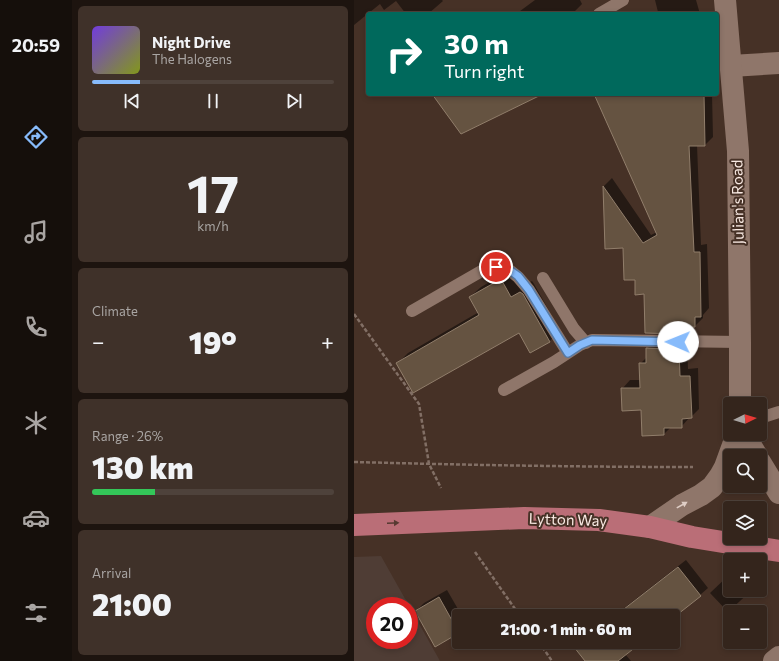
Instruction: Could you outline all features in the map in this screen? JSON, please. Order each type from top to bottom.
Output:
[{"type":"main road","name":"Lytton Way","points":[[354,525],[524,518],[599,520],[650,527],[779,551]]},
{"type":"street","name":"Julian's Road","points":[[725,0],[738,152],[740,397]]},
{"type":"street","points":[[731,66],[779,63]]},
{"type":"street","points":[[650,527],[682,505],[701,496],[712,487],[723,471]]},
{"type":"street","points":[[767,473],[779,493]]},
{"type":"street","points":[[774,661],[779,657]]},
{"type":"lane","points":[[603,12],[622,0]]},
{"type":"lane","points":[[412,311],[485,269],[496,267],[508,269],[518,276],[529,290],[568,353]]},
{"type":"lane","points":[[543,278],[574,329],[586,343]]},
{"type":"lane","points":[[504,390],[592,340],[740,342]]},
{"type":"lane","points":[[767,416],[779,412]]},
{"type":"path","points":[[354,314],[419,404],[429,464],[441,488]]},
{"type":"path","points":[[354,462],[612,467],[723,467]]},
{"type":"path","points":[[475,552],[515,609]]},
{"type":"path","points":[[543,649],[552,661]]},
{"type":"shaded area","points":[[381,556],[404,597],[366,597],[366,649],[418,649],[418,622],[440,661],[354,661],[354,557]]},
{"type":"building","points":[[433,96],[539,96],[461,134]]},
{"type":"building","points":[[595,96],[704,96],[705,146],[689,146],[694,252],[700,252],[701,317],[695,317],[695,327],[679,328],[679,334],[645,333],[644,294],[635,295],[635,280],[624,280],[623,248],[605,249],[603,186],[643,243],[657,235]]},
{"type":"building","points":[[501,279],[511,297],[520,292],[523,294],[550,342],[530,353],[519,333],[413,393],[396,363],[479,315],[469,297]]},
{"type":"building","points":[[646,348],[679,349],[680,376],[690,376],[692,418],[682,419],[682,428],[664,428],[664,435],[642,436],[641,410],[622,411],[621,388],[640,388],[639,363],[646,363]]},
{"type":"building","points":[[678,567],[701,596],[680,612],[680,609],[624,609]]},
{"type":"building","points":[[439,597],[452,620],[452,637],[435,647],[418,616],[418,609]]},
{"type":"building","points":[[576,649],[633,649],[618,661],[585,661]]},
{"type":"route","points":[[496,267],[508,269],[518,276],[529,290],[568,353],[580,345],[592,340],[678,342]]}]
